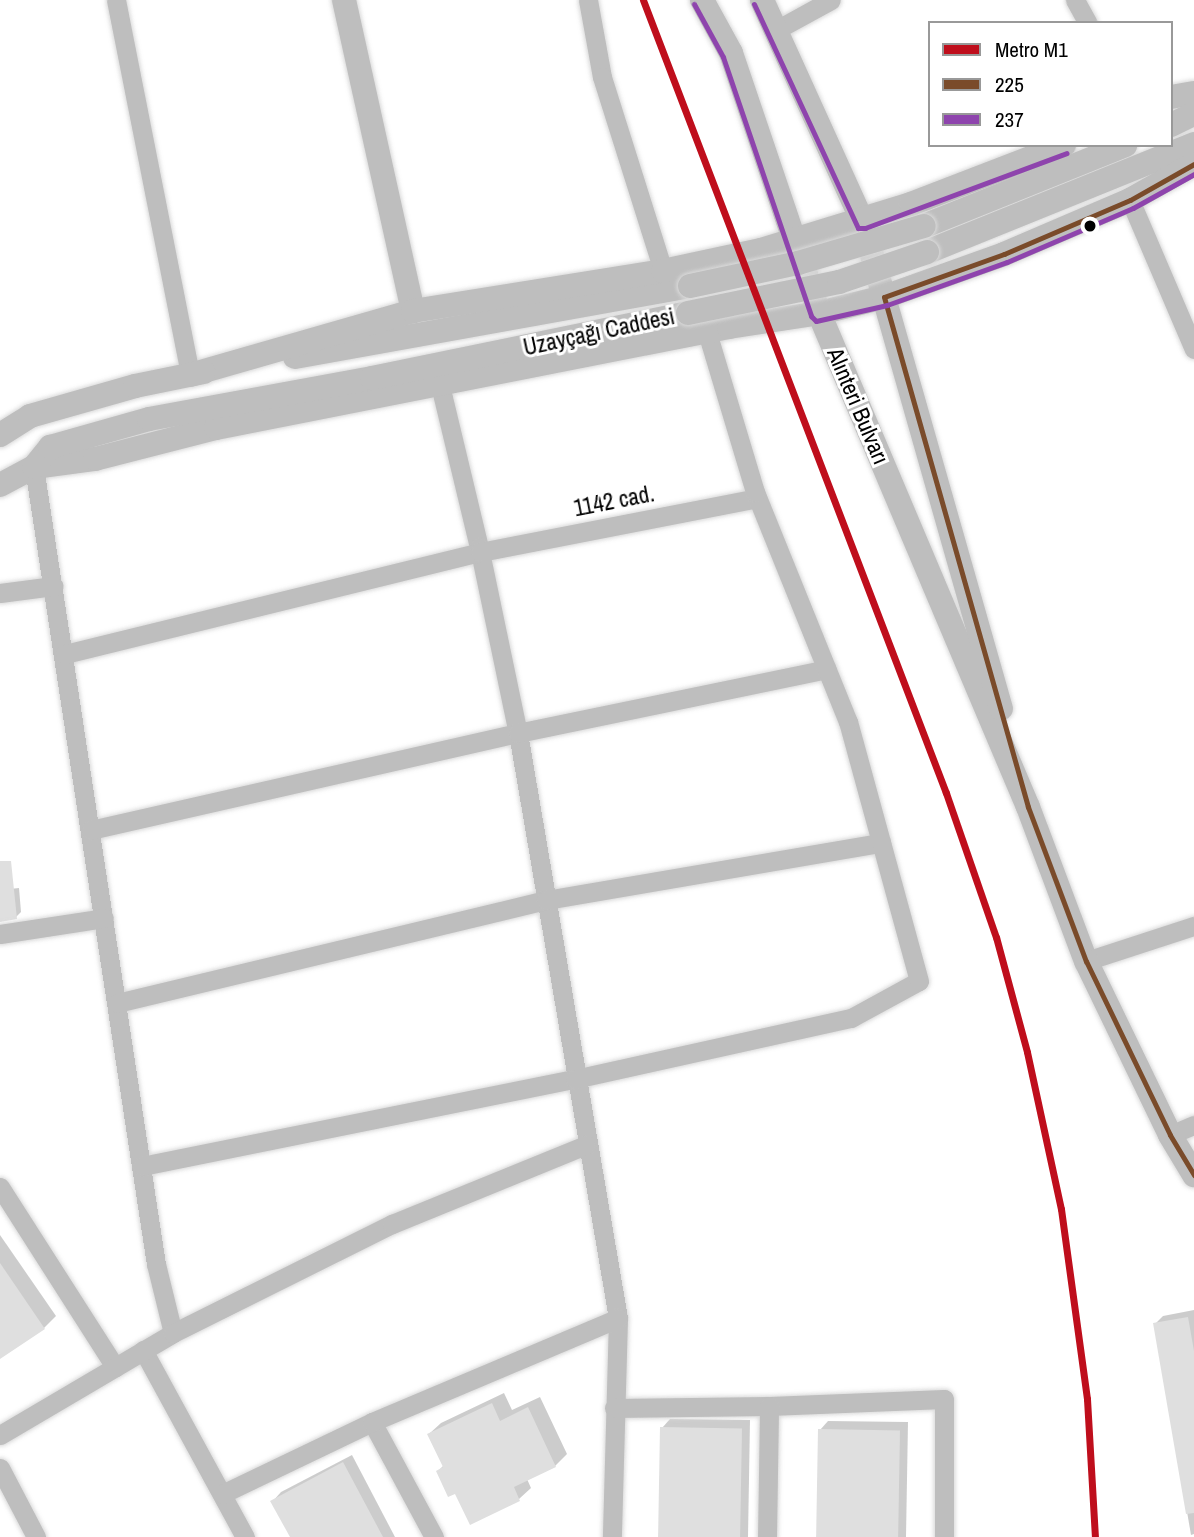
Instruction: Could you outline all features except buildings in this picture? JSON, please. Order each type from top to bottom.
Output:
[{"type":"main road","points":[[344,0],[413,311]]},
{"type":"main road","name":"Alınteri Bulvarı","points":[[702,0],[731,53],[819,313],[1028,807],[1086,961],[1170,1135],[1194,1175]]},
{"type":"main road","name":"Alınteri Bulvarı","points":[[762,0],[778,29],[862,220],[1028,807]]},
{"type":"main road","points":[[1173,97],[1194,93]]},
{"type":"main road","points":[[1173,124],[1194,114]]},
{"type":"main road","name":"Uzayçağı Caddesi","points":[[0,485],[34,467],[50,447],[149,419],[372,378],[839,282],[927,252],[1194,144]]},
{"type":"main road","points":[[190,375],[413,311],[663,271],[761,250],[862,220],[1059,147]]},
{"type":"main road","name":"Uzayçağı Caddesi","points":[[0,435],[30,416],[135,386],[690,286],[798,263],[924,226],[1120,147]]},
{"type":"main road","points":[[34,467],[95,459],[216,428],[718,329],[819,313],[884,297],[1004,254],[1130,200],[1194,164]]},
{"type":"street","points":[[116,0],[190,375]]},
{"type":"street","points":[[588,0],[602,77],[663,271]]},
{"type":"street","points":[[778,29],[831,0]]},
{"type":"street","points":[[1075,0],[1087,21]]},
{"type":"street","points":[[1130,200],[1194,349]]},
{"type":"street","points":[[142,1167],[575,1079],[851,1018],[919,981],[848,722],[757,498],[718,329]]},
{"type":"street","points":[[440,385],[480,552],[518,733],[586,1145],[618,1318],[612,1537]]},
{"type":"street","points":[[34,467],[65,654],[156,1264],[173,1332]]},
{"type":"street","name":"1142 cad.","points":[[65,654],[480,552],[757,498]]},
{"type":"street","points":[[0,593],[54,586]]},
{"type":"street","points":[[91,830],[518,733],[827,669]]},
{"type":"street","points":[[117,1003],[546,901],[881,843]]},
{"type":"street","points":[[0,934],[104,918]]},
{"type":"street","points":[[1086,961],[1194,926]]},
{"type":"street","points":[[1170,1135],[1194,1125]]},
{"type":"street","points":[[0,1435],[173,1332],[392,1224],[586,1145]]},
{"type":"street","points":[[0,1187],[115,1367]]},
{"type":"street","points":[[222,1494],[372,1422],[618,1318]]},
{"type":"street","points":[[143,1350],[245,1537]]},
{"type":"street","points":[[614,1408],[769,1406],[944,1399],[944,1537]]},
{"type":"street","points":[[767,1537],[769,1406]]},
{"type":"street","points":[[372,1422],[434,1537]]},
{"type":"street","points":[[0,1468],[36,1537]]},
{"type":"metro line","name":"M1","points":[[643,0],[946,793],[996,937],[1027,1052],[1061,1209],[1087,1399],[1095,1537]]},
{"type":"transit line","name":"237","points":[[694,4],[723,57],[811,316],[816,321],[887,305],[1007,262],[1133,208],[1194,174]]},
{"type":"transit line","name":"237","points":[[754,4],[858,228],[865,228],[1067,153]]},
{"type":"transit line","name":"225","points":[[1194,164],[1130,200],[1004,254],[884,297],[1028,807],[1086,961],[1170,1135],[1194,1175]]}]
